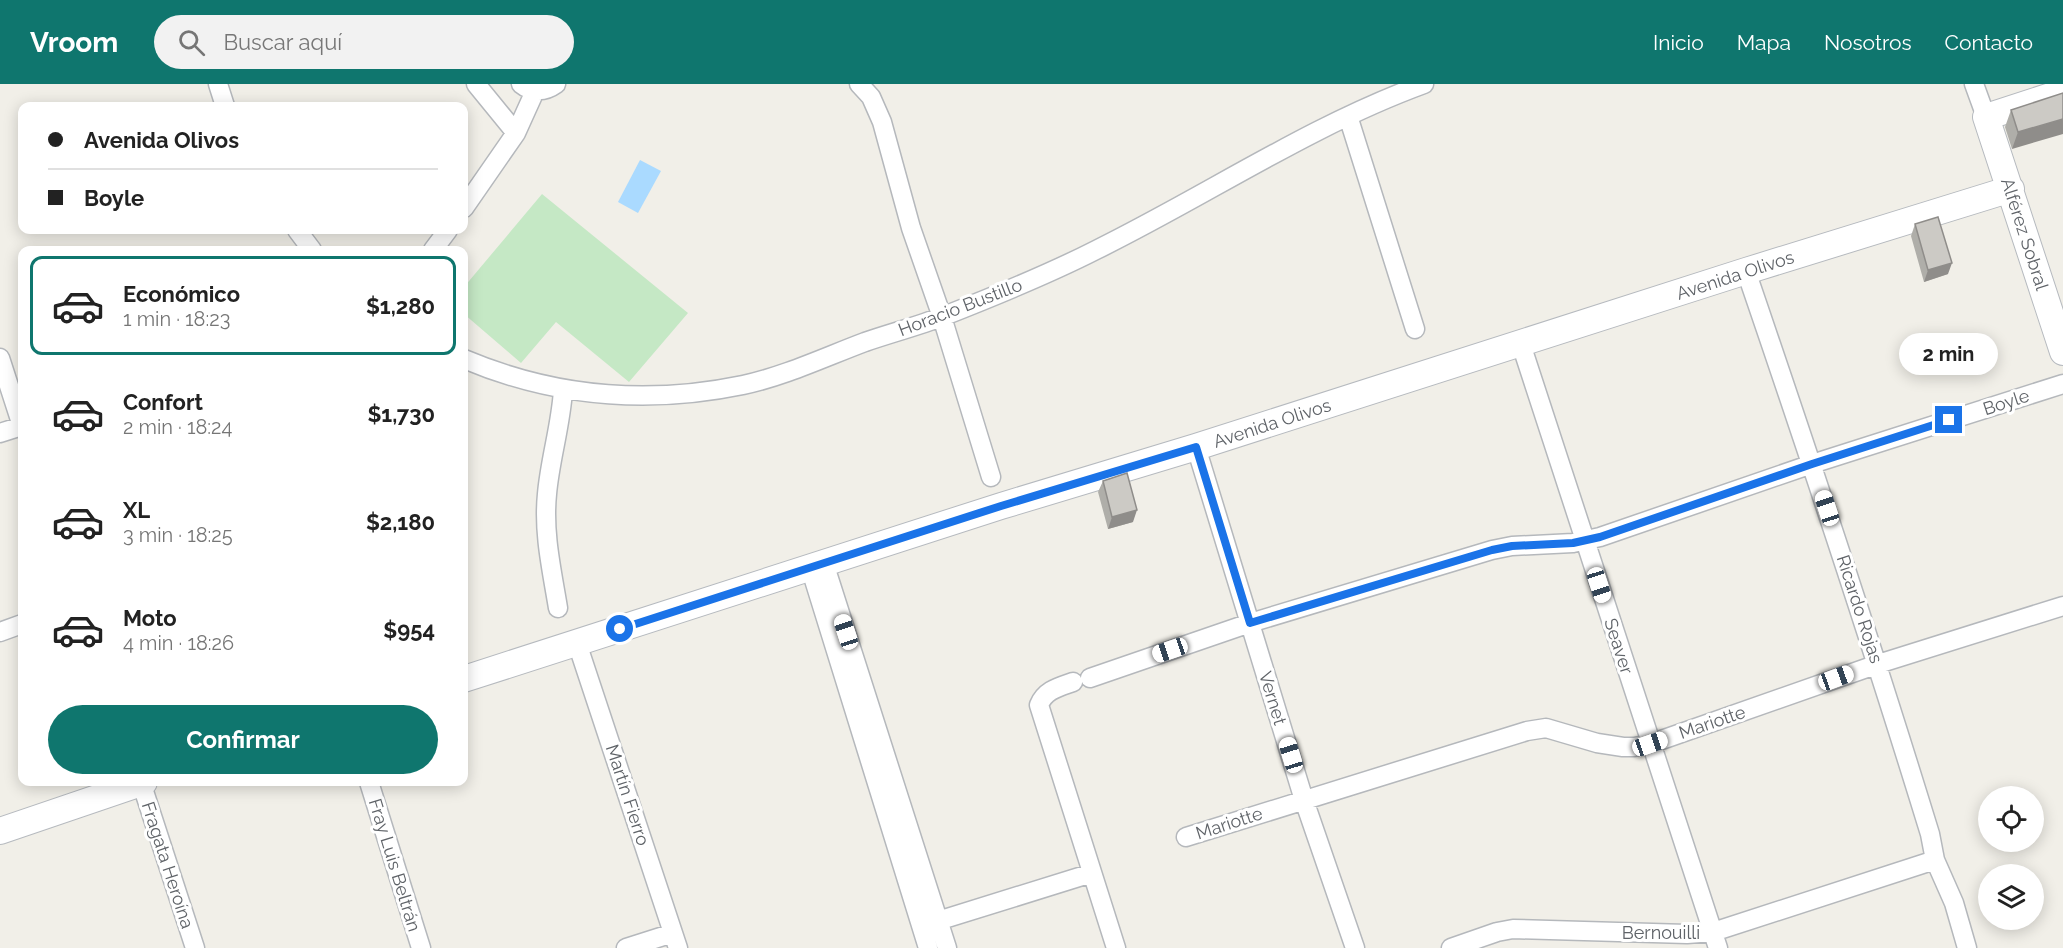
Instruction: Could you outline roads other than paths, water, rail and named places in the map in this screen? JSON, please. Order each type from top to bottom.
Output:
[{"type":"street","points":[[218,84],[224,102]]},
{"type":"street","points":[[476,84],[516,133]]},
{"type":"street","points":[[468,202],[516,133],[528,87],[545,90],[556,84]]},
{"type":"street","points":[[860,84],[871,97],[882,122],[911,228],[942,317],[991,477]]},
{"type":"street","name":"Horacio Bustillo","points":[[468,361],[494,371],[563,390],[614,395],[664,396],[744,384],[800,368],[867,342],[942,317],[1032,280],[1096,250],[1348,116],[1424,84]]},
{"type":"street","points":[[1974,84],[1986,117],[2063,92]]},
{"type":"street","points":[[1348,116],[1415,329]]},
{"type":"street","name":"Alférez Sobral","points":[[1986,117],[2063,352]]},
{"type":"street","name":"Avenida Olivos","points":[[468,678],[1001,506],[1196,447],[1746,271],[2011,189]]},
{"type":"street","name":"Ricardo Rojas","points":[[1746,271],[1878,664],[1930,834],[1935,860],[1954,903],[1967,948]]},
{"type":"street","name":"Seaver","points":[[1521,344],[1716,940]]},
{"type":"street","points":[[0,358],[18,414]]},
{"type":"street","name":"Boyle","points":[[1092,873],[1039,705],[1049,691],[1250,623],[1492,550],[1512,546],[1573,543],[1600,537],[1812,464],[2063,384]]},
{"type":"street","points":[[558,608],[549,557],[546,521],[547,493],[563,390]]},
{"type":"street","points":[[0,433],[18,427]]},
{"type":"street","name":"Vernet","points":[[1196,447],[1304,800],[1355,948]]},
{"type":"street","points":[[817,565],[930,924],[947,948]]},
{"type":"street","name":"Mariotte","points":[[1186,837],[1527,731],[1546,728],[1597,743],[1623,747],[1650,744],[1878,664],[2063,606]]},
{"type":"street","points":[[0,632],[18,625]]},
{"type":"street","name":"Martín Fierro","points":[[577,643],[676,940]]},
{"type":"street","points":[[0,831],[130,786]]},
{"type":"street","name":"Fragata Heroína","points":[[143,786],[195,948]]},
{"type":"street","name":"Fray Luis Beltrán","points":[[370,786],[421,948]]},
{"type":"street","name":"Bernouilli","points":[[1451,948],[1497,932],[1513,929],[1687,934],[1716,940],[1935,860]]},
{"type":"street","points":[[930,924],[1092,873],[1116,948]]},
{"type":"street","points":[[928,948],[930,924]]},
{"type":"street","points":[[626,948],[676,940]]},
{"type":"water","points":[[640,160],[661,171],[638,213],[618,202]]}]
